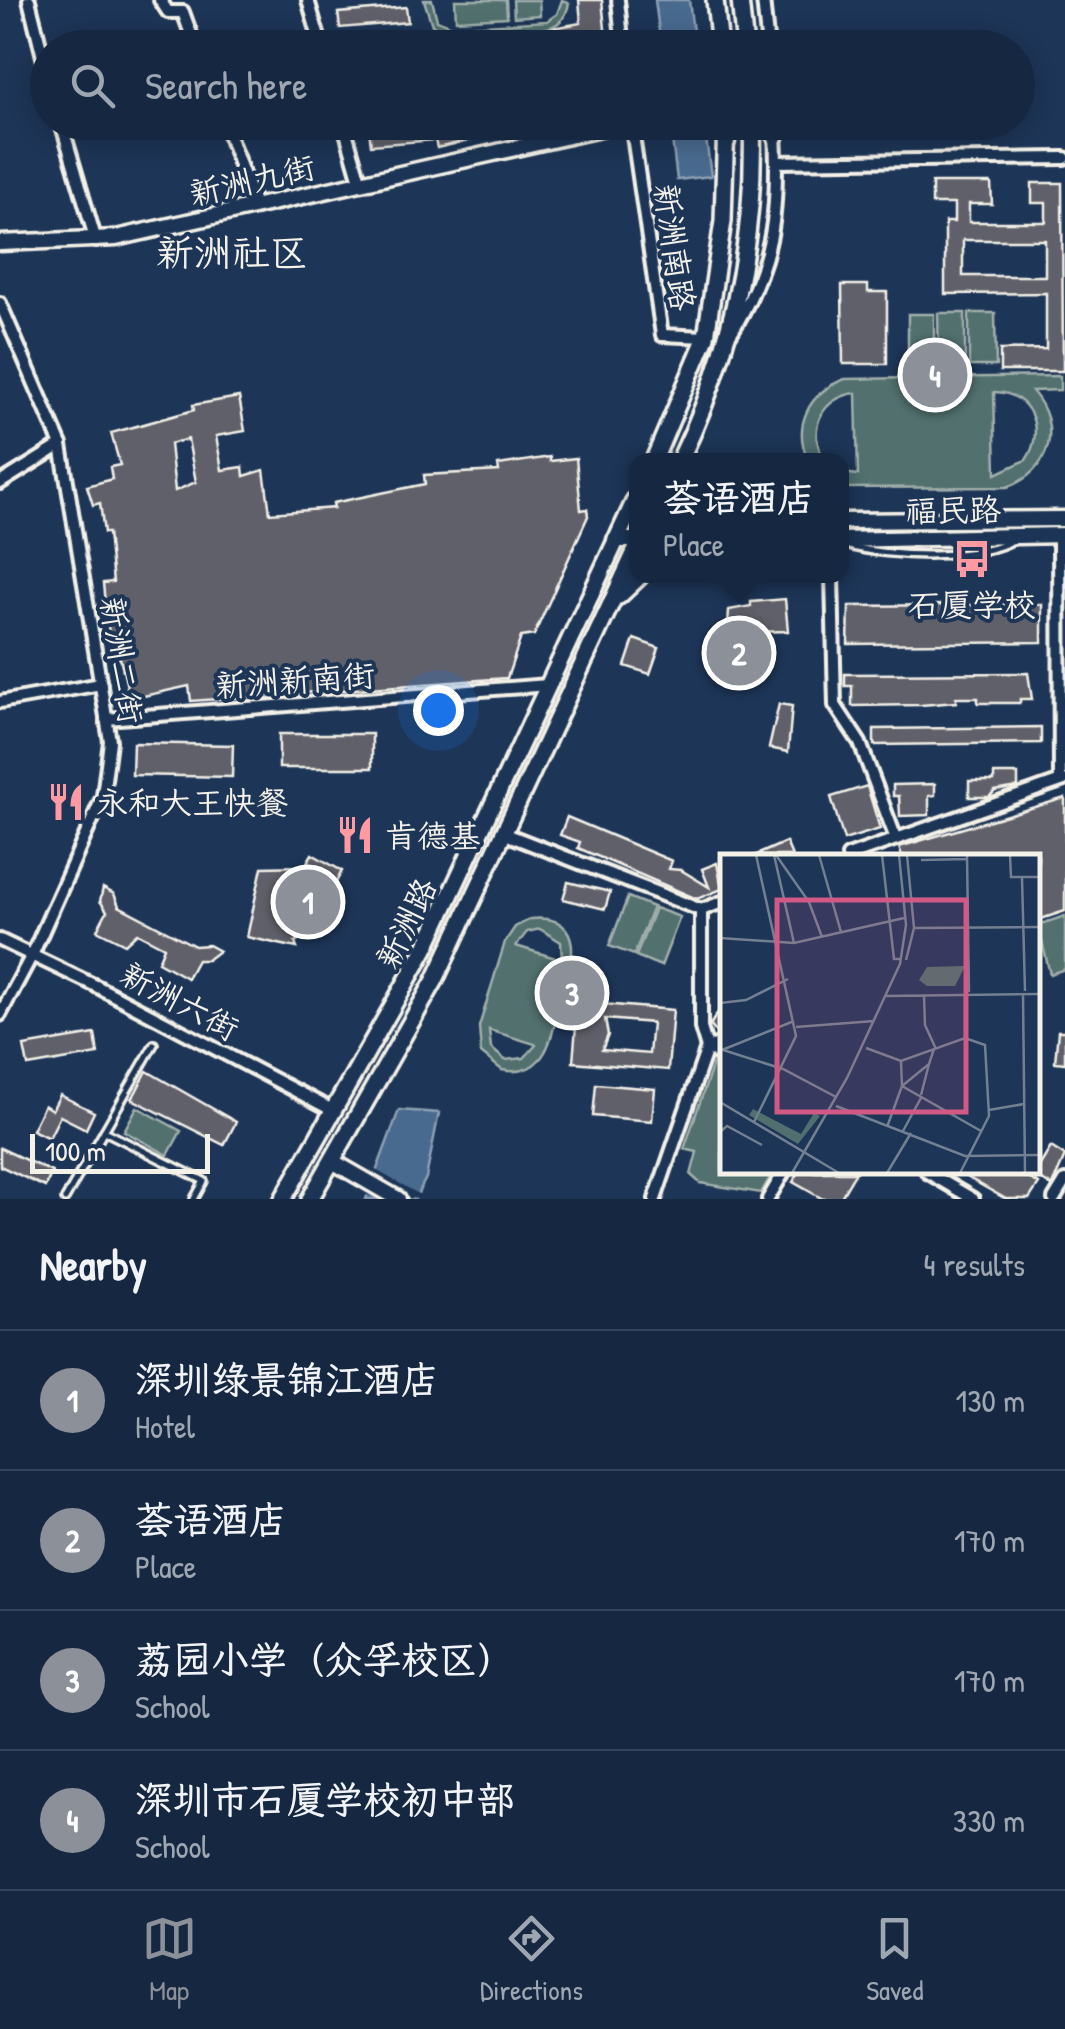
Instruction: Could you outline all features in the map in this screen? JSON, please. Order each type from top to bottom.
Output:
[{"type":"main road","points":[[715,0],[718,30]]},
{"type":"main road","points":[[740,0],[743,30]]},
{"type":"main road","points":[[683,453],[727,340],[747,241],[751,140]]},
{"type":"main road","points":[[657,453],[704,344],[724,222],[726,142]]},
{"type":"main road","points":[[704,344],[722,356]]},
{"type":"main road","points":[[695,429],[696,453]]},
{"type":"main road","name":"新洲路","points":[[283,1199],[425,949],[615,540],[629,525]]},
{"type":"main road","name":"新洲路","points":[[310,1199],[427,995],[629,565]]},
{"type":"main road","points":[[610,606],[633,583]]},
{"type":"street","points":[[29,0],[36,30]]},
{"type":"street","points":[[160,0],[168,12],[183,12],[190,30]]},
{"type":"street","points":[[308,0],[317,30]]},
{"type":"street","points":[[618,0],[621,30]]},
{"type":"street","points":[[763,0],[766,30]]},
{"type":"street","points":[[66,140],[96,241]]},
{"type":"street","points":[[231,140],[256,208]]},
{"type":"street","points":[[348,140],[361,184]]},
{"type":"street","name":"新洲九街","points":[[0,242],[96,241],[556,140]]},
{"type":"street","name":"新洲南路","points":[[633,140],[662,335],[704,344]]},
{"type":"street","points":[[727,340],[765,270],[776,162],[773,140]]},
{"type":"street","points":[[776,162],[1065,158]]},
{"type":"street","name":"新洲二街","points":[[0,303],[61,444],[101,684],[110,767],[104,796],[33,954],[0,1015]]},
{"type":"street","points":[[0,483],[61,444]]},
{"type":"street","name":"福民路","points":[[849,521],[1065,518]]},
{"type":"street","points":[[854,854],[1062,780],[1062,535]]},
{"type":"street","name":"福民路","points":[[849,542],[1062,535]]},
{"type":"street","points":[[615,540],[629,540]]},
{"type":"street","points":[[832,583],[835,705],[860,743],[892,841],[892,854]]},
{"type":"street","points":[[0,702],[101,684]]},
{"type":"street","name":"新洲新南街","points":[[106,720],[548,685]]},
{"type":"street","points":[[504,833],[701,910],[720,903]]},
{"type":"street","points":[[655,1199],[707,1048],[701,1028],[701,910]]},
{"type":"street","name":"新洲六街","points":[[0,940],[334,1111]]},
{"type":"street","points":[[707,1048],[720,1043]]},
{"type":"street","points":[[707,1048],[720,1055]]},
{"type":"street","points":[[332,1161],[398,1199]]},
{"type":"street","points":[[768,1199],[783,1174]]},
{"type":"street","points":[[930,1174],[973,1199]]},
{"type":"street","points":[[1054,1199],[1065,1181]]},
{"type":"lane","points":[[65,1199],[154,1044]]},
{"type":"lane","points":[[104,1131],[204,1180],[194,1199]]},
{"type":"green space","points":[[424,0],[432,0],[437,20],[454,27],[547,21],[557,14],[562,0],[569,3],[558,23],[536,30],[445,30],[432,25]]},
{"type":"green space","points":[[455,0],[506,0],[507,17],[456,20]]},
{"type":"green space","points":[[513,0],[539,0],[540,15],[514,17]]},
{"type":"green space","points":[[938,313],[965,313],[965,366],[939,366]]},
{"type":"green space","points":[[969,313],[995,313],[996,366],[969,366]]},
{"type":"green space","points":[[908,314],[934,314],[934,367],[908,367]]},
{"type":"green space","points":[[1060,376],[1060,390],[1032,391],[1047,419],[1048,446],[1042,459],[1034,471],[1007,487],[849,488],[849,474],[858,475],[856,393],[834,401],[820,417],[817,438],[821,453],[806,453],[804,447],[803,422],[807,411],[832,385],[845,379]],"holes":[[[994,392],[1017,399],[1031,415],[1035,437],[1032,449],[1026,460],[996,474]]]},
{"type":"green space","points":[[628,897],[653,907],[634,955],[609,946]]},
{"type":"green space","points":[[655,908],[680,917],[661,966],[636,956]]},
{"type":"green space","points":[[1065,916],[1065,969],[1050,974],[1040,924]]},
{"type":"green space","points":[[531,919],[550,920],[563,926],[572,949],[568,979],[546,1049],[531,1067],[512,1071],[502,1070],[481,1053],[479,1027],[505,942],[515,927]],"holes":[[[540,929],[561,942],[562,960],[516,946],[527,932]],[[489,1030],[535,1044],[536,1045],[524,1058],[505,1060],[491,1048]]]},
{"type":"green space","points":[[715,1058],[720,1061],[720,1174],[772,1174],[761,1193],[700,1183],[691,1175],[697,1152],[684,1149]]},
{"type":"green space","points":[[137,1107],[181,1131],[168,1155],[124,1131]]},
{"type":"water","points":[[655,0],[689,0],[693,30],[659,30]]},
{"type":"water","points":[[672,140],[706,140],[711,176],[677,180]]},
{"type":"water","points":[[399,1110],[439,1113],[426,1178],[415,1199],[366,1199]]},
{"type":"pier","points":[[374,1169],[422,1196],[421,1199],[362,1195]]},
{"type":"building","points":[[579,0],[602,0],[605,30],[541,30],[581,23]]},
{"type":"building","points":[[406,7],[408,22],[340,28],[338,13]]},
{"type":"building","points":[[370,140],[435,140],[371,145]]},
{"type":"building","points":[[435,140],[471,140],[437,148]]},
{"type":"building","points":[[932,183],[991,183],[992,204],[969,204],[969,222],[1046,222],[1046,203],[1032,203],[1032,183],[1062,183],[1063,371],[1000,371],[1000,350],[1046,349],[1046,293],[945,294],[945,222],[954,222],[954,204],[932,204]],"holes":[[[963,240],[1045,240],[1045,276],[963,276]]]},
{"type":"building","points":[[842,285],[868,285],[868,292],[887,292],[887,364],[843,364]]},
{"type":"building","points":[[239,397],[245,431],[216,436],[222,470],[243,467],[244,476],[264,470],[270,513],[334,508],[333,503],[425,484],[424,475],[499,471],[498,465],[550,457],[550,461],[576,458],[581,510],[587,509],[588,516],[534,635],[521,637],[507,678],[191,701],[189,686],[130,699],[120,658],[113,659],[106,614],[103,583],[113,582],[108,533],[104,533],[100,503],[93,505],[87,486],[112,479],[110,467],[120,465],[111,433],[194,410],[193,405]],"holes":[[[188,439],[196,482],[175,491],[170,444]]]},
{"type":"building","points":[[785,599],[788,631],[752,632],[754,674],[725,675],[729,610],[751,606],[751,602]]},
{"type":"building","points":[[1042,604],[1042,642],[848,644],[849,606]]},
{"type":"building","points":[[634,639],[659,648],[650,674],[625,666]]},
{"type":"building","points":[[1028,673],[1032,699],[1020,699],[1020,703],[978,703],[978,698],[956,698],[956,702],[921,705],[852,706],[852,686],[845,686],[845,674]]},
{"type":"building","points":[[779,704],[792,706],[788,752],[769,748]]},
{"type":"building","points":[[1041,727],[1041,743],[874,745],[874,729]]},
{"type":"building","points":[[279,734],[372,734],[372,768],[279,768]]},
{"type":"building","points":[[133,743],[233,745],[232,777],[132,775]]},
{"type":"building","points":[[994,774],[1018,774],[1018,787],[995,791],[989,797],[969,797],[969,781],[994,781]]},
{"type":"building","points":[[935,784],[935,795],[929,796],[929,815],[900,816],[899,796],[893,796],[893,785]]},
{"type":"building","points":[[867,786],[880,829],[844,840],[831,797]]},
{"type":"building","points":[[1065,798],[1065,911],[1040,919],[1040,854],[901,854],[899,847]]},
{"type":"building","points":[[567,817],[672,861],[669,869],[681,870],[709,887],[702,869],[717,863],[720,890],[697,899],[578,848],[580,842],[560,835]]},
{"type":"building","points":[[786,842],[791,854],[759,854]]},
{"type":"building","points":[[312,854],[342,871],[309,933],[295,942],[297,948],[247,937],[262,867],[305,866]]},
{"type":"building","points":[[568,882],[610,892],[605,909],[563,899]]},
{"type":"building","points":[[103,888],[114,894],[119,906],[195,946],[208,945],[219,951],[207,960],[197,960],[187,978],[158,962],[164,947],[137,933],[125,944],[97,930],[107,911],[100,901]]},
{"type":"building","points":[[578,1002],[673,1010],[668,1070],[573,1062]],"holes":[[[605,1019],[652,1023],[649,1054],[602,1050],[608,1035]]]},
{"type":"building","points":[[720,1009],[720,1034],[710,1025]]},
{"type":"building","points":[[1058,1031],[1065,1031],[1065,1063],[1055,1062]]},
{"type":"building","points":[[95,1034],[98,1054],[28,1066],[24,1046]]},
{"type":"building","points":[[147,1071],[236,1122],[224,1145],[132,1099]]},
{"type":"building","points":[[596,1084],[655,1089],[652,1121],[593,1116]]},
{"type":"building","points":[[60,1095],[94,1112],[86,1129],[60,1116],[49,1138],[32,1130],[44,1105],[52,1110]]},
{"type":"building","points":[[1051,1147],[1065,1156],[1052,1186],[1034,1175],[1040,1174],[1040,1165]]},
{"type":"building","points":[[0,1148],[52,1172],[45,1187],[0,1166]]},
{"type":"building","points":[[798,1174],[855,1174],[840,1199],[823,1199],[793,1182]]},
{"type":"building","points":[[962,1174],[1022,1174],[1039,1184],[1029,1199],[1006,1199]]},
{"type":"place","name":"深圳市石厦学校初中部","points":[[935,375]]},
{"type":"place","name":"石厦学校","points":[[972,559]]},
{"type":"place","name":"荟语酒店","points":[[739,653]]},
{"type":"place","name":"永和大王快餐","points":[[66,802]]},
{"type":"place","name":"肯德基","points":[[355,835]]},
{"type":"place","name":"深圳绿景锦江酒店","points":[[308,902]]},
{"type":"place","name":"荔园小学（众孚校区）","points":[[572,993]]},
{"type":"district","name":"新洲社区","points":[[232,252]]}]
